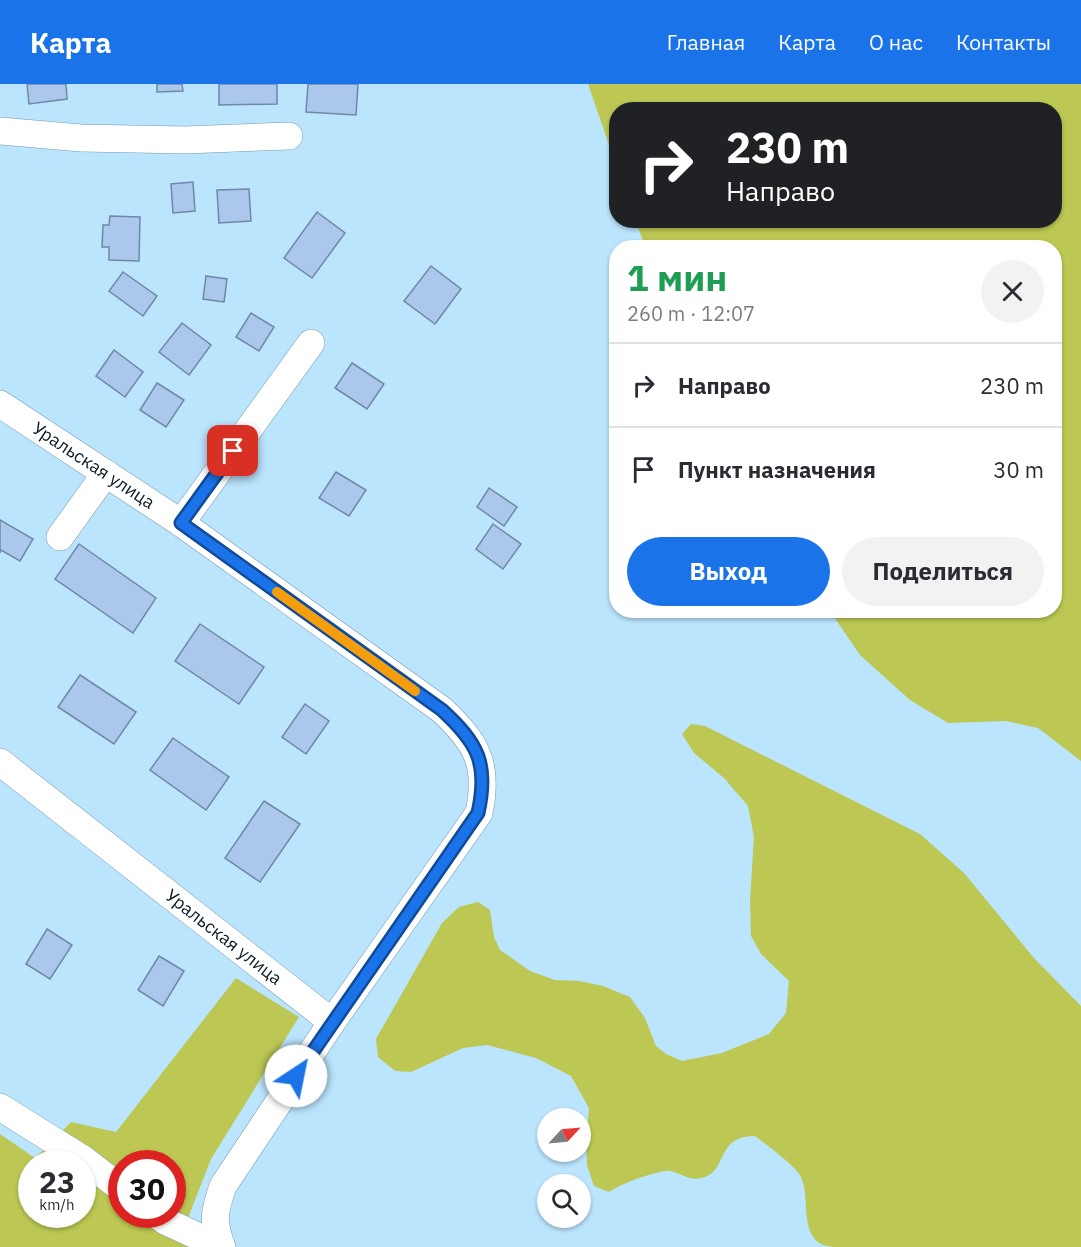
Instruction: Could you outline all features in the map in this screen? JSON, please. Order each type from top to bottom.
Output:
[{"type":"street","points":[[0,131],[81,138],[185,140],[289,136]]},
{"type":"street","points":[[181,523],[310,343]]},
{"type":"street","name":"Уральская улица","points":[[0,404],[181,523],[442,710],[463,729],[482,770],[483,790],[478,813],[332,1022],[224,1186],[215,1209],[216,1231],[222,1247]]},
{"type":"street","points":[[60,537],[106,472]]},
{"type":"street","name":"Уральская улица","points":[[0,762],[332,1022]]},
{"type":"street","points":[[0,1107],[83,1159],[108,1178]]},
{"type":"street","points":[[180,1228],[222,1247]]},
{"type":"green space","points":[[588,84],[1081,84],[1081,761],[1038,728],[1006,721],[948,723],[910,700],[860,655],[835,618],[1062,618],[1062,240],[643,240],[638,228],[1062,228],[1062,102],[609,102],[609,145]]},
{"type":"green space","points":[[691,724],[705,726],[920,834],[964,873],[1034,958],[1081,1006],[1081,1247],[834,1247],[821,1244],[810,1231],[805,1192],[800,1175],[786,1160],[755,1136],[733,1142],[710,1175],[693,1178],[665,1171],[632,1181],[609,1192],[594,1186],[587,1165],[587,1162],[591,1162],[591,1108],[571,1076],[536,1058],[487,1045],[463,1048],[411,1072],[395,1071],[378,1057],[376,1039],[442,923],[459,907],[478,902],[490,910],[494,937],[500,950],[530,971],[555,980],[579,981],[603,986],[630,997],[645,1018],[656,1046],[666,1054],[682,1061],[722,1053],[769,1034],[786,1013],[789,981],[761,954],[751,936],[750,901],[754,837],[748,806],[724,778],[694,753],[682,734]]},
{"type":"green space","points":[[236,978],[299,1017],[211,1159],[188,1218],[192,1247],[0,1247],[0,1134],[23,1150],[18,1150],[18,1228],[96,1228],[96,1150],[43,1150],[71,1122],[116,1132]]},
{"type":"building","points":[[27,84],[66,84],[67,99],[29,104]]},
{"type":"building","points":[[157,84],[182,84],[183,91],[157,92]]},
{"type":"building","points":[[219,84],[277,84],[277,104],[219,105]]},
{"type":"building","points":[[308,84],[358,84],[356,115],[306,112]]},
{"type":"building","points":[[193,182],[195,211],[173,213],[171,184]]},
{"type":"building","points":[[249,189],[251,221],[219,223],[217,190]]},
{"type":"building","points":[[317,212],[345,233],[312,278],[284,258]]},
{"type":"building","points":[[110,216],[140,217],[139,261],[109,260],[109,247],[102,247],[103,225],[109,225]]},
{"type":"building","points":[[431,266],[461,289],[435,324],[404,301]]},
{"type":"building","points":[[123,272],[157,296],[143,316],[109,291]]},
{"type":"building","points":[[206,276],[227,279],[224,302],[203,299]]},
{"type":"building","points":[[251,313],[274,327],[259,351],[236,337]]},
{"type":"building","points":[[182,323],[211,345],[189,375],[159,352]]},
{"type":"building","points":[[114,350],[143,372],[125,397],[96,376]]},
{"type":"building","points":[[352,363],[384,384],[367,409],[335,388]]},
{"type":"building","points":[[157,383],[184,400],[166,427],[140,410]]},
{"type":"building","points":[[336,472],[366,490],[349,516],[319,498]]},
{"type":"building","points":[[489,488],[517,507],[504,526],[477,507]]},
{"type":"building","points":[[0,520],[33,539],[20,561],[1,550],[0,553]]},
{"type":"building","points":[[493,524],[521,544],[503,569],[476,549]]},
{"type":"building","points":[[79,544],[156,598],[133,633],[55,579]]},
{"type":"building","points":[[200,624],[264,667],[239,704],[175,661]]},
{"type":"building","points":[[80,675],[136,712],[114,744],[58,707]]},
{"type":"building","points":[[305,704],[329,721],[306,754],[282,737]]},
{"type":"building","points":[[173,738],[229,777],[206,810],[150,770]]},
{"type":"building","points":[[264,801],[300,824],[260,882],[225,858]]},
{"type":"building","points":[[47,929],[72,945],[50,979],[26,964]]},
{"type":"building","points":[[159,956],[184,971],[163,1006],[138,990]]},
{"type":"slow traffic","points":[[277,592],[415,691]]},
{"type":"route","points":[[233,451],[181,523],[442,710],[463,729],[482,770],[483,790],[478,813],[296,1076]]}]
